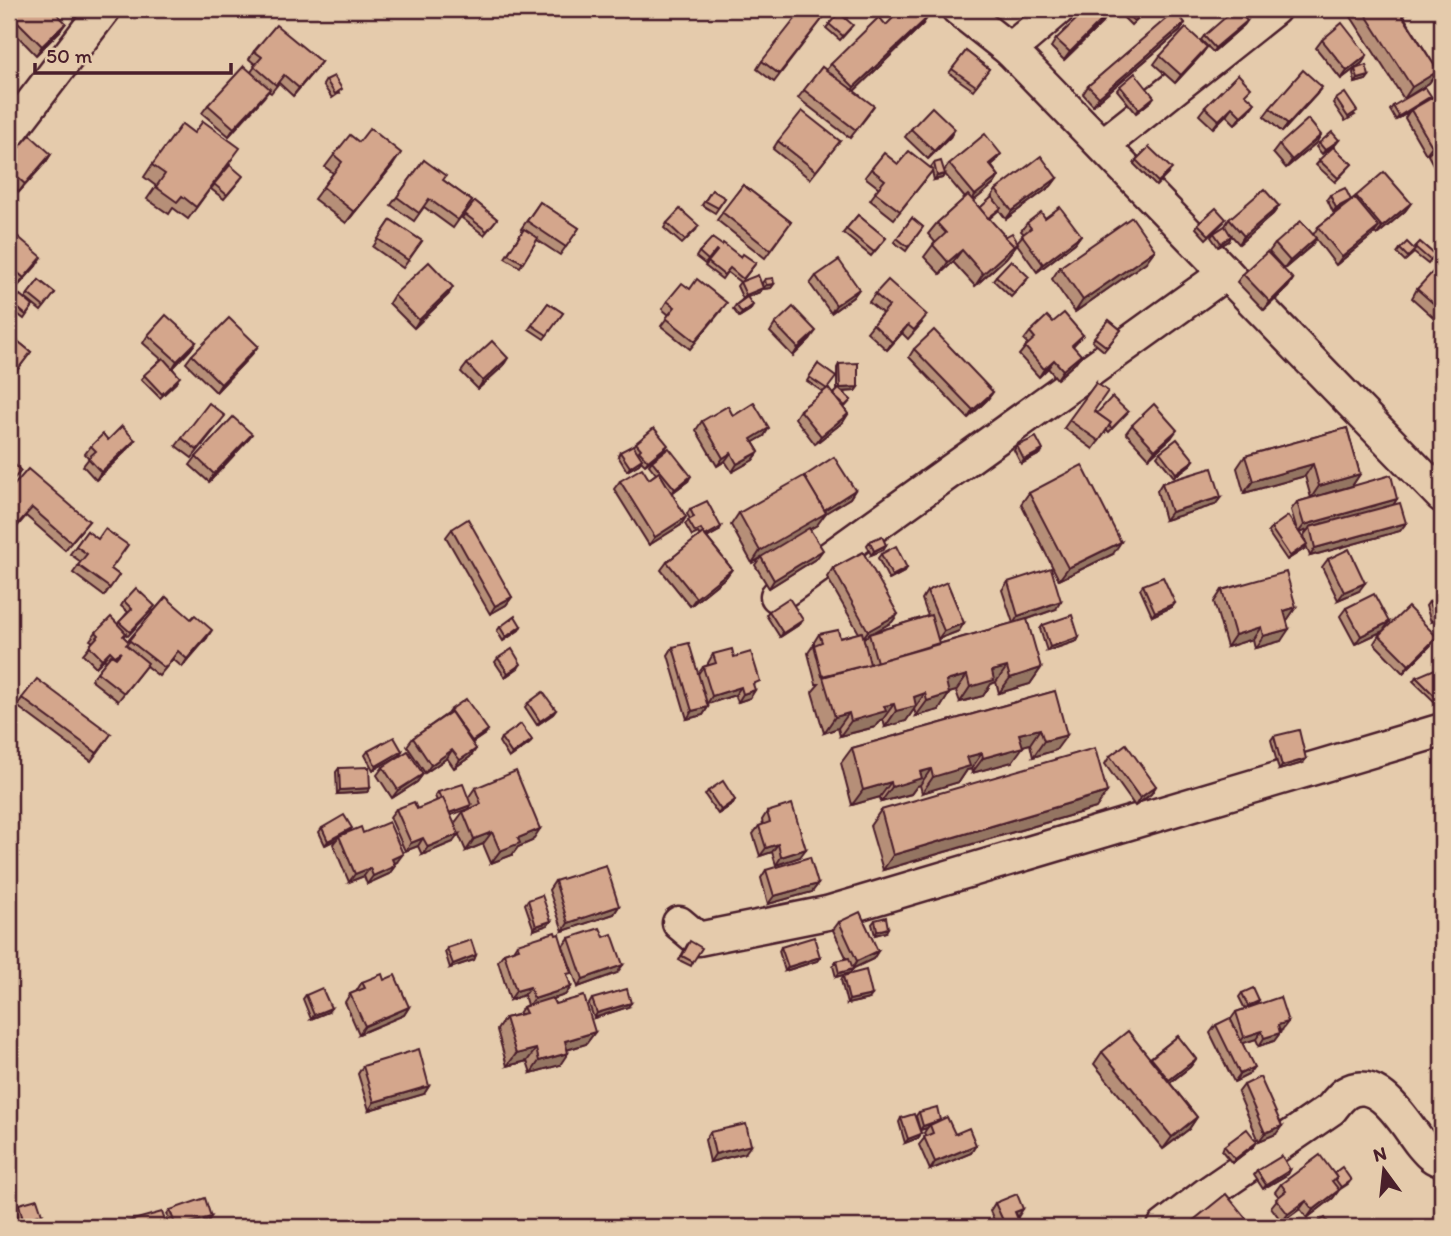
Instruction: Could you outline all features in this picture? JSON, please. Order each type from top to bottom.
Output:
[{"type":"street","points":[[9,133],[104,9]]},
{"type":"street","points":[[958,9],[1010,50],[1442,496]]},
{"type":"street","points":[[1010,50],[1058,9]]},
{"type":"street","points":[[1102,145],[1274,9]]},
{"type":"street","points":[[777,596],[1226,273]]},
{"type":"street","points":[[679,922],[698,939],[827,913],[1442,730]]},
{"type":"street","points":[[1164,1227],[1354,1090],[1376,1091],[1387,1100],[1424,1148],[1436,1159],[1442,1160]]},
{"type":"building","points":[[9,9],[52,9],[66,23],[42,46],[9,13]]},
{"type":"building","points":[[803,9],[830,9],[779,74],[762,61]]},
{"type":"building","points":[[902,9],[920,9],[928,17],[854,87],[831,64],[879,17],[886,25]]},
{"type":"building","points":[[1087,9],[1103,9],[1108,14],[1070,52],[1056,39]]},
{"type":"building","points":[[1122,9],[1147,9],[1134,21]]},
{"type":"building","points":[[1235,9],[1247,21],[1215,48],[1204,36]]},
{"type":"building","points":[[1362,9],[1398,9],[1438,71],[1412,87]]},
{"type":"building","points":[[1175,11],[1185,23],[1099,97],[1088,86]]},
{"type":"building","points":[[839,13],[853,25],[843,36],[829,24]]},
{"type":"building","points":[[1342,23],[1367,55],[1347,71],[1322,40]]},
{"type":"building","points":[[276,25],[321,62],[299,88],[284,75],[276,85],[254,66],[262,57],[254,51]]},
{"type":"building","points":[[1186,28],[1207,47],[1181,75],[1160,56]]},
{"type":"building","points":[[966,51],[989,69],[976,86],[952,69]]},
{"type":"building","points":[[1366,65],[1369,76],[1358,79],[1355,69]]},
{"type":"building","points":[[244,66],[270,89],[234,128],[208,105]]},
{"type":"building","points":[[822,67],[874,106],[856,130],[804,90]]},
{"type":"building","points":[[1303,70],[1322,87],[1288,124],[1270,108]]},
{"type":"building","points":[[1135,73],[1154,97],[1139,109],[1120,86]]},
{"type":"building","points":[[1238,74],[1251,88],[1245,94],[1255,103],[1241,116],[1232,107],[1219,120],[1205,107]]},
{"type":"building","points":[[334,76],[342,89],[335,94],[326,80]]},
{"type":"building","points":[[1425,87],[1431,96],[1399,116],[1393,106]]},
{"type":"building","points":[[1442,92],[1442,140],[1432,146],[1411,110]]},
{"type":"building","points":[[1345,93],[1357,111],[1348,117],[1336,99]]},
{"type":"building","points":[[932,107],[955,129],[934,151],[911,129]]},
{"type":"building","points":[[802,111],[840,141],[816,171],[778,141]]},
{"type":"building","points":[[1308,119],[1321,135],[1292,160],[1279,145]]},
{"type":"building","points":[[203,121],[240,148],[196,207],[182,196],[177,202],[156,187],[165,174],[152,165],[182,124],[194,133]]},
{"type":"building","points":[[370,128],[401,153],[354,212],[323,187],[342,162],[334,155],[350,135],[359,142]]},
{"type":"building","points":[[1332,132],[1339,140],[1325,150],[1319,143]]},
{"type":"building","points":[[985,134],[1001,154],[989,164],[999,176],[975,195],[949,164]]},
{"type":"building","points":[[30,135],[51,154],[25,184],[9,170],[9,159]]},
{"type":"building","points":[[1442,143],[1442,164],[1434,147]]},
{"type":"building","points":[[1149,147],[1172,169],[1158,182],[1136,160]]},
{"type":"building","points":[[1333,147],[1352,164],[1338,178],[1319,160]]},
{"type":"building","points":[[909,151],[933,170],[900,211],[875,192],[885,180],[871,169],[884,153],[898,164]]},
{"type":"building","points":[[1041,156],[1057,178],[1012,211],[996,190]]},
{"type":"building","points":[[424,160],[446,176],[443,180],[472,201],[458,220],[429,199],[419,213],[397,197]]},
{"type":"building","points":[[941,161],[945,174],[937,176],[934,163]]},
{"type":"building","points":[[230,165],[243,176],[227,195],[214,184]]},
{"type":"building","points":[[1384,172],[1411,203],[1382,227],[1356,196]]},
{"type":"building","points":[[743,185],[791,222],[770,250],[722,212]]},
{"type":"building","points":[[1345,188],[1351,200],[1336,208],[1330,195]]},
{"type":"building","points":[[1264,189],[1279,206],[1244,236],[1229,219]]},
{"type":"building","points":[[712,190],[725,198],[718,208],[705,201]]},
{"type":"building","points":[[968,195],[1014,246],[983,274],[962,250],[948,262],[933,245],[946,233],[937,223]]},
{"type":"building","points":[[992,197],[1001,208],[988,218],[980,208]]},
{"type":"building","points":[[1355,198],[1379,227],[1342,257],[1318,227]]},
{"type":"building","points":[[475,201],[497,219],[487,231],[465,214]]},
{"type":"building","points":[[540,202],[579,228],[566,247],[527,221]]},
{"type":"building","points":[[1060,207],[1081,235],[1043,264],[1022,235],[1031,228],[1027,223],[1041,212],[1045,218]]},
{"type":"building","points":[[1216,208],[1226,219],[1209,235],[1198,224]]},
{"type":"building","points":[[680,209],[699,226],[685,240],[667,223]]},
{"type":"building","points":[[858,215],[886,238],[874,252],[846,229]]},
{"type":"building","points":[[1132,217],[1155,250],[1083,300],[1060,267]]},
{"type":"building","points":[[912,218],[923,227],[908,247],[897,238]]},
{"type":"building","points":[[391,220],[422,241],[408,260],[378,239]]},
{"type":"building","points":[[1301,221],[1316,238],[1290,261],[1275,244]]},
{"type":"building","points":[[1225,226],[1231,236],[1221,243],[1214,233]]},
{"type":"building","points":[[9,229],[42,257],[24,278],[9,265]]},
{"type":"building","points":[[524,229],[538,238],[523,263],[508,254]]},
{"type":"building","points":[[1012,233],[1018,243],[1013,245],[1005,237]]},
{"type":"building","points":[[712,238],[741,257],[743,254],[756,263],[743,279],[730,268],[724,275],[708,262],[716,250],[708,260],[699,252]]},
{"type":"building","points":[[1407,242],[1415,250],[1408,257],[1400,249]]},
{"type":"building","points":[[1420,242],[1435,255],[1430,260],[1415,247]]},
{"type":"building","points":[[1267,252],[1293,279],[1270,302],[1243,274]]},
{"type":"building","points":[[839,260],[859,289],[836,305],[816,276]]},
{"type":"building","points":[[1011,260],[1029,277],[1014,293],[996,276]]},
{"type":"building","points":[[429,262],[453,287],[419,320],[394,295]]},
{"type":"building","points":[[1440,264],[1442,266],[1442,311],[1417,289]]},
{"type":"building","points":[[758,275],[763,288],[746,295],[740,282]]},
{"type":"building","points":[[773,278],[774,284],[766,285],[765,279]]},
{"type":"building","points":[[697,279],[727,303],[695,341],[666,318],[675,307],[667,301],[682,283],[690,289]]},
{"type":"building","points":[[39,280],[55,293],[44,307],[28,294]]},
{"type":"building","points":[[888,280],[927,315],[914,330],[908,325],[892,342],[873,324],[889,306],[875,294]]},
{"type":"building","points":[[20,295],[33,306],[26,315],[13,304]]},
{"type":"building","points":[[747,297],[753,305],[742,313],[736,305]]},
{"type":"building","points":[[548,303],[563,313],[547,335],[532,325]]},
{"type":"building","points":[[793,307],[816,331],[798,348],[775,324]]},
{"type":"building","points":[[1064,313],[1083,335],[1072,345],[1081,355],[1063,370],[1054,360],[1044,369],[1025,347],[1035,338],[1030,332],[1047,316],[1053,322]]},
{"type":"building","points":[[166,315],[196,342],[177,361],[148,335]]},
{"type":"building","points":[[229,318],[258,346],[221,384],[192,355]]},
{"type":"building","points":[[1109,320],[1121,330],[1107,347],[1094,337]]},
{"type":"building","points":[[934,330],[993,392],[973,410],[914,349]]},
{"type":"building","points":[[9,334],[31,352],[14,374],[9,370]]},
{"type":"building","points":[[492,341],[508,358],[483,381],[467,364]]},
{"type":"building","points":[[163,358],[180,377],[162,394],[144,375]]},
{"type":"building","points":[[858,363],[858,387],[840,388],[839,364]]},
{"type":"building","points":[[818,364],[836,377],[827,389],[809,377]]},
{"type":"building","points":[[1096,383],[1108,391],[1094,411],[1111,423],[1099,441],[1069,420]]},
{"type":"building","points":[[828,388],[848,414],[821,436],[800,410]]},
{"type":"building","points":[[839,389],[851,400],[845,406],[833,395]]},
{"type":"building","points":[[1112,397],[1128,412],[1112,428],[1109,426],[1111,423],[1097,413]]},
{"type":"building","points":[[209,403],[225,416],[197,450],[182,438]]},
{"type":"building","points":[[754,403],[769,428],[751,439],[759,452],[737,464],[731,453],[723,458],[702,421],[728,406],[733,416]]},
{"type":"building","points":[[1154,404],[1177,430],[1155,450],[1132,425]]},
{"type":"building","points":[[233,417],[252,434],[214,474],[196,457]]},
{"type":"building","points":[[122,426],[135,440],[101,472],[88,458],[96,451],[91,446],[103,434],[108,440]]},
{"type":"building","points":[[654,428],[668,445],[648,461],[636,443]]},
{"type":"building","points":[[1347,428],[1360,474],[1319,486],[1313,464],[1253,481],[1245,456]]},
{"type":"building","points":[[1036,437],[1043,450],[1024,460],[1017,446]]},
{"type":"building","points":[[1177,439],[1194,460],[1176,473],[1160,452]]},
{"type":"building","points":[[633,445],[642,459],[630,467],[620,452]]},
{"type":"building","points":[[669,448],[691,476],[675,489],[652,461]]},
{"type":"building","points":[[834,457],[855,490],[824,510],[804,476]]},
{"type":"building","points":[[9,459],[21,471],[9,484]]},
{"type":"building","points":[[1082,465],[1121,542],[1068,568],[1029,493]]},
{"type":"building","points":[[642,468],[649,479],[659,472],[686,517],[655,537],[620,481]]},
{"type":"building","points":[[1212,468],[1221,497],[1171,512],[1162,483]]},
{"type":"building","points":[[28,469],[89,521],[71,542],[32,508],[16,526],[9,519],[9,491]]},
{"type":"building","points":[[1391,475],[1397,499],[1304,525],[1297,502]]},
{"type":"building","points":[[804,476],[826,513],[760,551],[739,513]]},
{"type":"building","points":[[707,501],[721,527],[705,536],[701,529],[695,532],[688,520],[694,517],[690,509]]},
{"type":"building","points":[[1400,503],[1406,523],[1315,548],[1310,527]]},
{"type":"building","points":[[1288,516],[1307,544],[1290,556],[1271,528]]},
{"type":"building","points":[[468,519],[512,597],[495,606],[452,529]]},
{"type":"building","points":[[809,528],[823,550],[774,580],[761,557]]},
{"type":"building","points":[[105,529],[128,545],[111,569],[119,575],[110,588],[78,565],[87,554],[76,546],[87,531],[98,539]]},
{"type":"building","points":[[703,533],[732,569],[696,598],[667,562]]},
{"type":"building","points":[[882,536],[886,545],[874,551],[870,541]]},
{"type":"building","points":[[896,546],[907,568],[892,576],[881,554]]},
{"type":"building","points":[[1349,549],[1365,583],[1344,592],[1328,559]]},
{"type":"building","points":[[863,552],[898,614],[868,631],[833,568]]},
{"type":"building","points":[[1051,568],[1061,601],[1018,616],[1008,582]]},
{"type":"building","points":[[1286,572],[1296,607],[1284,611],[1289,629],[1263,636],[1261,627],[1235,635],[1222,590]]},
{"type":"building","points":[[1163,577],[1175,603],[1155,612],[1143,585]]},
{"type":"building","points":[[947,582],[964,623],[944,631],[927,591]]},
{"type":"building","points":[[136,588],[155,606],[130,632],[119,622],[132,609],[124,601]]},
{"type":"building","points":[[1374,594],[1389,622],[1361,636],[1346,608]]},
{"type":"building","points":[[166,597],[191,619],[195,615],[212,630],[187,659],[178,651],[165,668],[129,640]]},
{"type":"building","points":[[789,598],[803,620],[783,633],[769,611]]},
{"type":"building","points":[[1442,598],[1442,616],[1434,618],[1429,602]]},
{"type":"building","points":[[1408,607],[1437,637],[1409,665],[1379,635]]},
{"type":"building","points":[[931,615],[939,643],[877,662],[869,634]]},
{"type":"building","points":[[1072,615],[1079,637],[1050,647],[1043,625]]},
{"type":"building","points":[[515,616],[521,626],[506,637],[500,627]]},
{"type":"building","points":[[111,617],[126,633],[123,636],[129,642],[126,645],[148,663],[124,693],[97,672],[111,655],[116,658],[121,652],[115,656],[110,651],[102,659],[89,646],[99,635],[96,632]]},
{"type":"building","points":[[1027,619],[1041,668],[1010,678],[1007,667],[992,671],[994,680],[970,687],[967,675],[946,681],[949,694],[927,701],[925,693],[914,697],[916,706],[896,711],[894,704],[884,706],[886,711],[851,721],[849,713],[835,717],[823,677]]},
{"type":"building","points":[[838,630],[840,638],[862,632],[870,664],[822,676],[814,645],[822,642],[819,634]]},
{"type":"building","points":[[689,643],[708,707],[692,711],[673,647]]},
{"type":"building","points":[[512,649],[521,664],[508,673],[498,658]]},
{"type":"building","points":[[732,649],[734,657],[751,652],[760,681],[753,684],[755,690],[743,694],[741,687],[712,696],[703,667],[716,663],[713,654]]},
{"type":"building","points":[[1442,666],[1442,699],[1440,701],[1416,677]]},
{"type":"building","points":[[37,679],[111,734],[97,753],[22,698]]},
{"type":"building","points":[[1055,691],[1067,735],[1044,741],[1040,729],[1019,734],[1023,747],[983,758],[982,753],[967,757],[970,766],[933,777],[931,769],[920,772],[922,778],[892,787],[891,782],[863,790],[852,748]]},
{"type":"building","points":[[543,692],[556,710],[540,721],[528,703]]},
{"type":"building","points":[[466,699],[488,730],[472,741],[450,710]]},
{"type":"building","points":[[451,712],[476,749],[460,760],[452,750],[431,765],[413,738]]},
{"type":"building","points":[[521,724],[532,740],[512,754],[501,738]]},
{"type":"building","points":[[1299,730],[1306,759],[1282,766],[1274,736]]},
{"type":"building","points":[[394,737],[402,751],[376,766],[368,751]]},
{"type":"building","points":[[1126,744],[1156,786],[1140,798],[1110,756]]},
{"type":"building","points":[[1095,748],[1107,792],[893,855],[881,810]]},
{"type":"building","points":[[408,751],[423,774],[398,790],[383,767]]},
{"type":"building","points":[[369,767],[370,788],[340,790],[339,768]]},
{"type":"building","points":[[516,771],[540,829],[518,838],[520,843],[500,851],[492,832],[474,839],[463,812],[481,804],[475,788]]},
{"type":"building","points":[[723,781],[735,800],[721,810],[708,791]]},
{"type":"building","points":[[463,784],[471,805],[449,813],[438,792]]},
{"type":"building","points":[[443,798],[459,834],[428,847],[423,838],[411,843],[396,809],[414,802],[417,809]]},
{"type":"building","points":[[792,804],[806,849],[781,857],[778,844],[766,848],[759,826],[770,822],[767,812]]},
{"type":"building","points":[[344,815],[352,828],[328,841],[322,828]]},
{"type":"building","points":[[389,822],[403,854],[392,859],[395,866],[373,876],[370,868],[355,874],[339,836],[361,827],[363,833]]},
{"type":"building","points":[[810,857],[818,884],[774,896],[766,870]]},
{"type":"building","points":[[606,865],[619,906],[568,923],[555,881]]},
{"type":"building","points":[[542,895],[551,921],[536,926],[528,900]]},
{"type":"building","points":[[860,912],[878,951],[857,961],[839,922]]},
{"type":"building","points":[[886,917],[888,928],[877,931],[875,920]]},
{"type":"building","points":[[600,928],[604,937],[612,934],[623,965],[583,979],[569,938]]},
{"type":"building","points":[[555,932],[556,935],[559,934],[571,973],[567,974],[571,987],[534,999],[530,987],[516,991],[504,953],[519,948],[517,944]]},
{"type":"building","points":[[814,937],[820,957],[788,967],[781,947]]},
{"type":"building","points":[[471,940],[476,955],[453,964],[447,948]]},
{"type":"building","points":[[690,941],[702,948],[693,962],[682,956]]},
{"type":"building","points":[[849,958],[853,969],[839,973],[836,961]]},
{"type":"building","points":[[866,970],[872,995],[849,1000],[843,976]]},
{"type":"building","points":[[382,974],[384,980],[395,975],[409,1007],[365,1026],[350,994],[365,988],[362,982]]},
{"type":"building","points":[[322,988],[331,1008],[314,1015],[306,995]]},
{"type":"building","points":[[1253,988],[1259,1001],[1248,1006],[1242,993]]},
{"type":"building","points":[[627,989],[631,1003],[597,1013],[592,999]]},
{"type":"building","points":[[584,996],[595,1032],[565,1041],[568,1053],[539,1061],[536,1049],[516,1054],[505,1018],[526,1013],[523,1007],[552,998],[555,1004]]},
{"type":"building","points":[[1280,997],[1288,1022],[1278,1025],[1280,1033],[1264,1038],[1262,1031],[1244,1037],[1236,1012]]},
{"type":"building","points":[[1230,1018],[1254,1067],[1240,1074],[1216,1025]]},
{"type":"building","points":[[1128,1031],[1197,1117],[1172,1137],[1102,1052]]},
{"type":"building","points":[[1178,1036],[1196,1059],[1169,1080],[1151,1058]]},
{"type":"building","points":[[419,1049],[429,1086],[374,1102],[363,1066]]},
{"type":"building","points":[[1260,1077],[1282,1126],[1265,1133],[1244,1085]]},
{"type":"building","points":[[937,1107],[940,1120],[923,1126],[919,1112]]},
{"type":"building","points":[[914,1114],[921,1134],[908,1139],[901,1118]]},
{"type":"building","points":[[947,1117],[955,1134],[969,1128],[976,1145],[935,1162],[924,1137],[933,1133],[930,1125]]},
{"type":"building","points":[[746,1124],[751,1145],[715,1154],[710,1132]]},
{"type":"building","points":[[1247,1129],[1257,1142],[1235,1159],[1224,1146]]},
{"type":"building","points":[[1320,1155],[1337,1178],[1332,1181],[1339,1190],[1313,1210],[1306,1201],[1288,1214],[1276,1199],[1286,1191],[1281,1184]]},
{"type":"building","points":[[1282,1156],[1290,1170],[1266,1185],[1257,1171]]},
{"type":"building","points":[[1342,1167],[1351,1180],[1341,1187],[1334,1173]]},
{"type":"building","points":[[1017,1194],[1023,1209],[1015,1212],[1021,1227],[1006,1227],[995,1203]]},
{"type":"building","points":[[1226,1194],[1253,1227],[1193,1227],[1190,1223]]},
{"type":"building","points":[[205,1198],[211,1217],[176,1227],[170,1210]]},
{"type":"building","points":[[37,1199],[42,1214],[23,1220],[19,1204]]},
{"type":"building","points":[[162,1212],[167,1227],[108,1227]]},
{"type":"building","points":[[1325,1218],[1331,1227],[1324,1227],[1320,1221]]},
{"type":"building","points":[[71,1220],[73,1227],[50,1227],[50,1226]]}]
